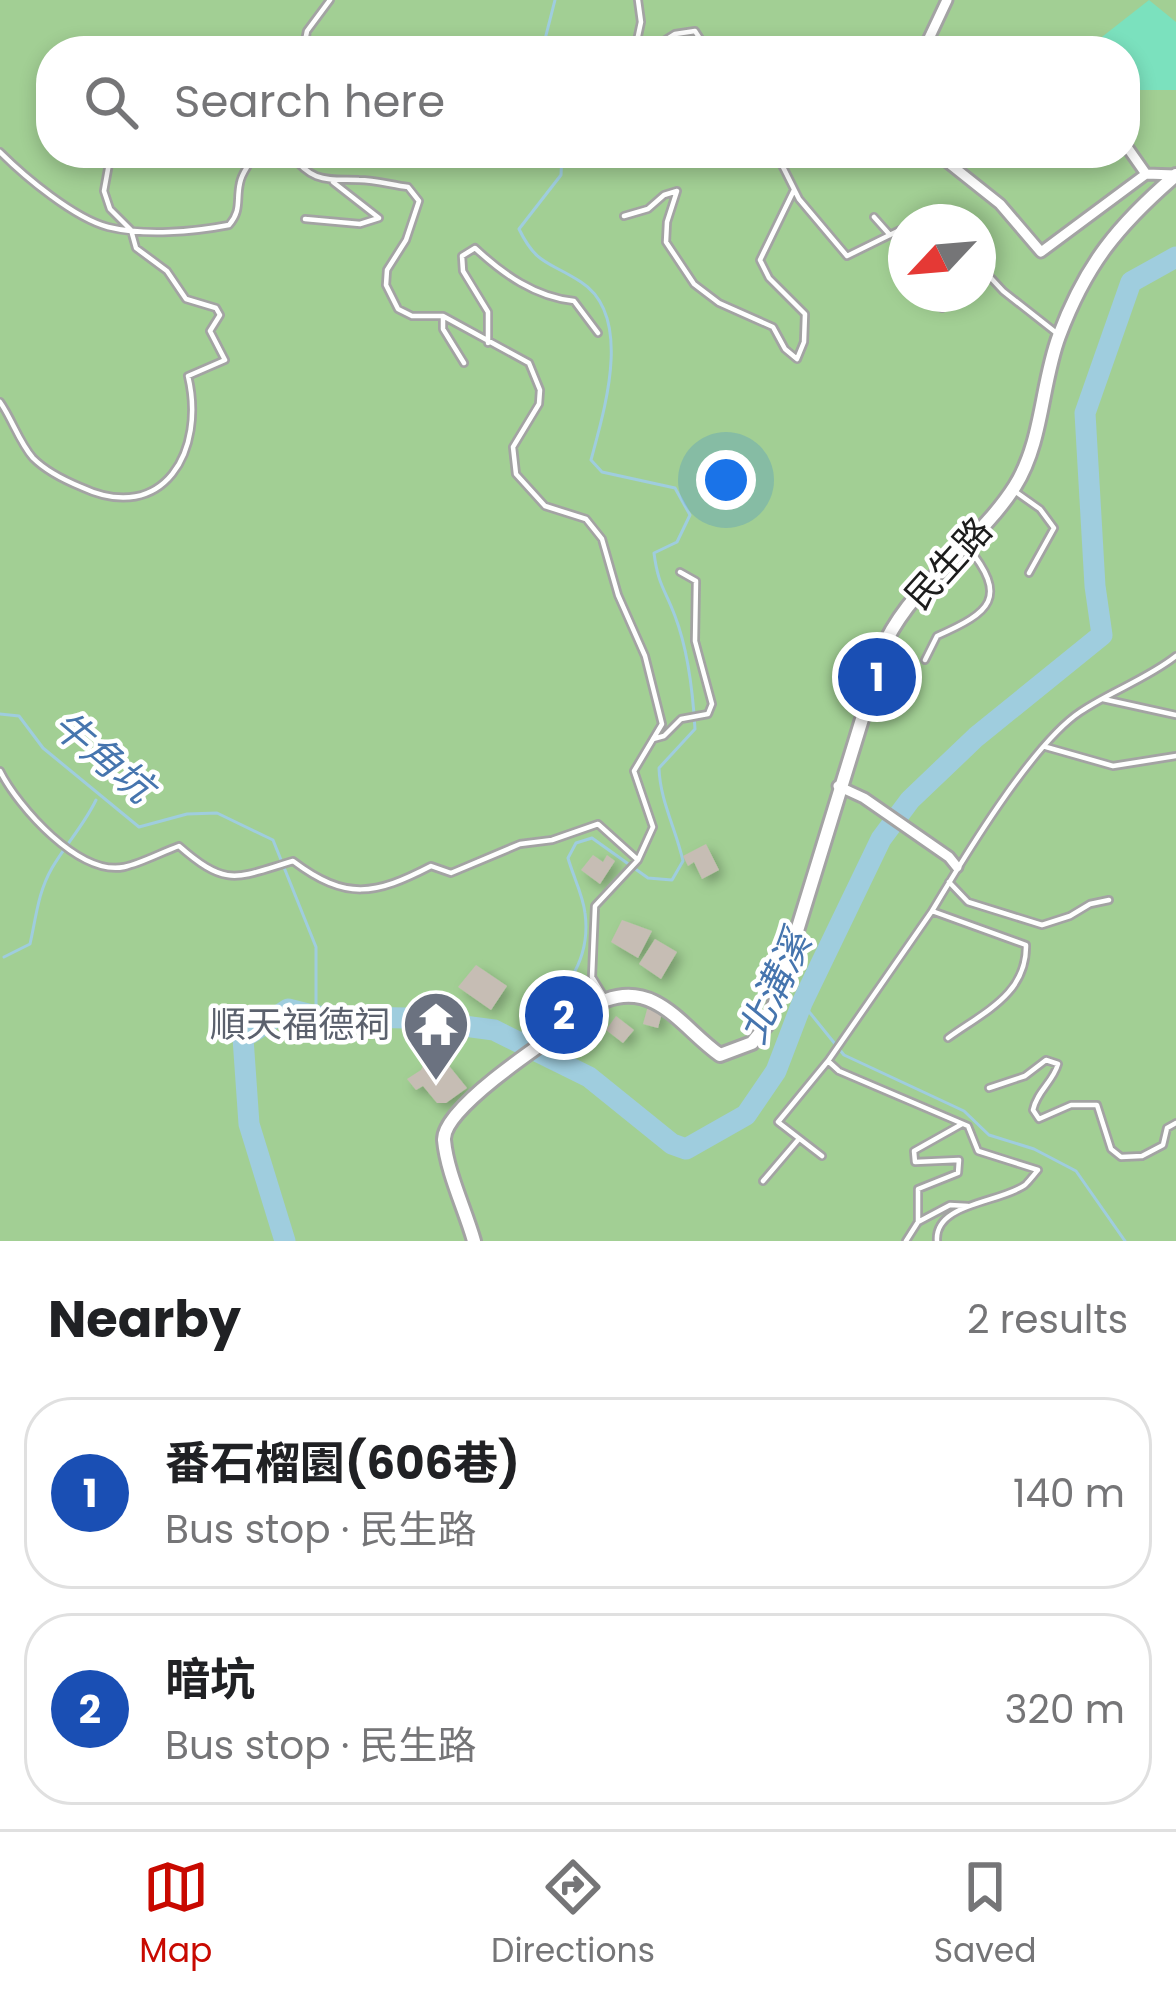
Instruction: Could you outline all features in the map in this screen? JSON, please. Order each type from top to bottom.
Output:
[{"type":"street","points":[[930,36],[946,0]]},
{"type":"street","points":[[1140,165],[1146,174]]},
{"type":"street","points":[[955,168],[1000,204],[1041,252],[1146,174],[1176,175]]},
{"type":"street","name":"民生路","points":[[606,1000],[634,996],[663,1004],[720,1054],[752,1043],[769,1022],[838,786],[894,624],[1013,490],[1036,434],[1059,334],[1080,284],[1125,219],[1176,175]]},
{"type":"street","points":[[838,786],[864,798],[957,867]]},
{"type":"street","points":[[474,1241],[444,1140],[452,1116],[473,1095],[606,1000]]},
{"type":"lane","points":[[307,36],[330,0]]},
{"type":"lane","points":[[638,0],[638,36]]},
{"type":"lane","points":[[0,152],[79,214],[105,226],[131,230],[229,224],[238,214],[240,177],[248,168]]},
{"type":"lane","points":[[0,402],[33,457],[58,477],[88,491],[117,501],[134,500],[173,476],[188,443],[195,404],[188,376],[225,360],[209,331],[220,315],[216,308],[186,299],[166,271],[136,248],[131,230],[110,209],[104,191],[108,168]]},
{"type":"lane","points":[[305,168],[333,182],[358,180],[408,187],[419,201],[406,240],[387,270],[386,285],[398,309],[412,316],[442,316],[530,363],[541,390],[533,416],[513,447],[516,474],[544,506],[586,519],[602,538],[618,595],[645,656],[662,724],[634,771],[653,826],[638,860],[595,906],[592,976],[606,1000]]},
{"type":"lane","points":[[783,168],[794,190],[847,256],[888,236]]},
{"type":"lane","points":[[305,219],[360,224],[379,218],[333,182]]},
{"type":"lane","points":[[624,216],[648,209],[677,191],[666,242],[694,284],[719,303],[773,327],[784,349],[797,359],[804,342],[805,314],[769,278],[760,260],[794,190]]},
{"type":"lane","points":[[874,217],[888,233]]},
{"type":"lane","points":[[488,343],[488,312],[463,272],[462,256],[475,248],[502,272],[557,299],[574,301],[598,332]]},
{"type":"lane","points":[[996,283],[1059,334]]},
{"type":"lane","points":[[442,316],[443,329],[464,363]]},
{"type":"lane","points":[[1013,490],[1040,509],[1054,528],[1029,573]]},
{"type":"lane","points":[[925,660],[937,636],[978,618],[990,601],[988,572],[965,544]]},
{"type":"lane","points":[[653,739],[664,736],[681,719],[708,714],[712,704],[695,641],[696,581],[680,572]]},
{"type":"lane","points":[[822,1156],[778,1122],[842,1041],[957,867],[1046,747],[1077,714],[1176,656]]},
{"type":"lane","points":[[1103,699],[1176,715]]},
{"type":"lane","points":[[1046,747],[1112,766],[1176,756]]},
{"type":"lane","points":[[0,771],[19,805],[74,853],[103,867],[123,867],[179,845],[208,870],[228,878],[291,862],[341,890],[397,885],[431,866],[451,873],[520,844],[552,840],[598,824],[638,860]]},
{"type":"lane","points":[[949,883],[968,902],[1033,924],[1109,900]]},
{"type":"lane","points":[[932,911],[1026,945],[1027,967],[1008,996],[948,1038]]},
{"type":"lane","points":[[830,1058],[839,1071],[968,1126],[978,1151],[1037,1170],[1025,1185],[945,1218],[936,1232],[937,1241]]},
{"type":"lane","points":[[988,1088],[1024,1076],[1046,1060],[1058,1064],[1033,1110],[1039,1119],[1071,1105],[1097,1105],[1111,1149],[1120,1157],[1142,1156],[1163,1145],[1166,1128],[1176,1123]]},
{"type":"lane","points":[[918,1222],[918,1189],[958,1173],[959,1160],[914,1162],[914,1151],[962,1124]]},
{"type":"lane","points":[[763,1181],[800,1139]]},
{"type":"lane","points":[[906,1241],[918,1222],[950,1205],[972,1207]]},
{"type":"green space","points":[[0,0],[1176,0],[1176,1241],[0,1241]]},
{"type":"green space","points":[[1149,0],[1176,22],[1176,90],[1140,90],[1140,36],[1103,36]]},
{"type":"building","points":[[706,844],[719,870],[702,879],[694,862],[688,866],[683,856]]},
{"type":"building","points":[[593,855],[603,862],[607,855],[615,861],[600,884],[581,870]]},
{"type":"building","points":[[622,920],[652,931],[638,958],[611,942]]},
{"type":"building","points":[[655,939],[677,952],[661,979],[639,964]]},
{"type":"building","points":[[476,965],[507,986],[491,1010],[458,987]]},
{"type":"building","points":[[648,1006],[663,1009],[658,1028],[643,1024]]},
{"type":"building","points":[[616,1016],[634,1030],[623,1043],[606,1030]]},
{"type":"building","name":"順天福德祠","points":[[426,1060],[437,1068],[446,1062],[467,1088],[446,1103],[437,1103],[423,1086],[416,1090],[407,1079]]},
{"type":"waterway","points":[[546,36],[555,0]]},
{"type":"waterway","points":[[515,1040],[567,984],[583,952],[585,913],[568,858],[576,843],[592,838],[648,878],[672,880],[683,861],[659,768],[695,729],[683,643],[654,553],[677,542],[690,515],[675,488],[602,472],[591,460],[611,365],[607,317],[597,297],[538,256],[519,229],[561,175],[561,168]]},
{"type":"waterway","name":"北溝溪","points":[[285,1241],[249,1124],[243,1038],[288,1009],[316,1016],[405,1018],[494,1030],[589,1077],[672,1144],[686,1149],[746,1115],[776,1071],[802,1003],[881,839],[910,800],[976,737],[1102,635],[1085,413],[1131,282],[1176,257]]},
{"type":"waterway","name":"牛角坑","points":[[0,714],[19,716],[43,748],[139,827],[187,814],[217,813],[273,840],[316,947],[316,1016]]},
{"type":"waterway","points":[[4,957],[30,944],[47,877],[96,800]]},
{"type":"waterway","points":[[802,1003],[844,1055],[964,1111],[989,1135],[1034,1149],[1076,1171],[1125,1241]]},
{"type":"place","name":"番石榴園(606巷)","points":[[877,677]]},
{"type":"place","name":"暗坑","points":[[564,1015]]},
{"type":"place","name":"順天福德祠","points":[[436,1083]]}]
